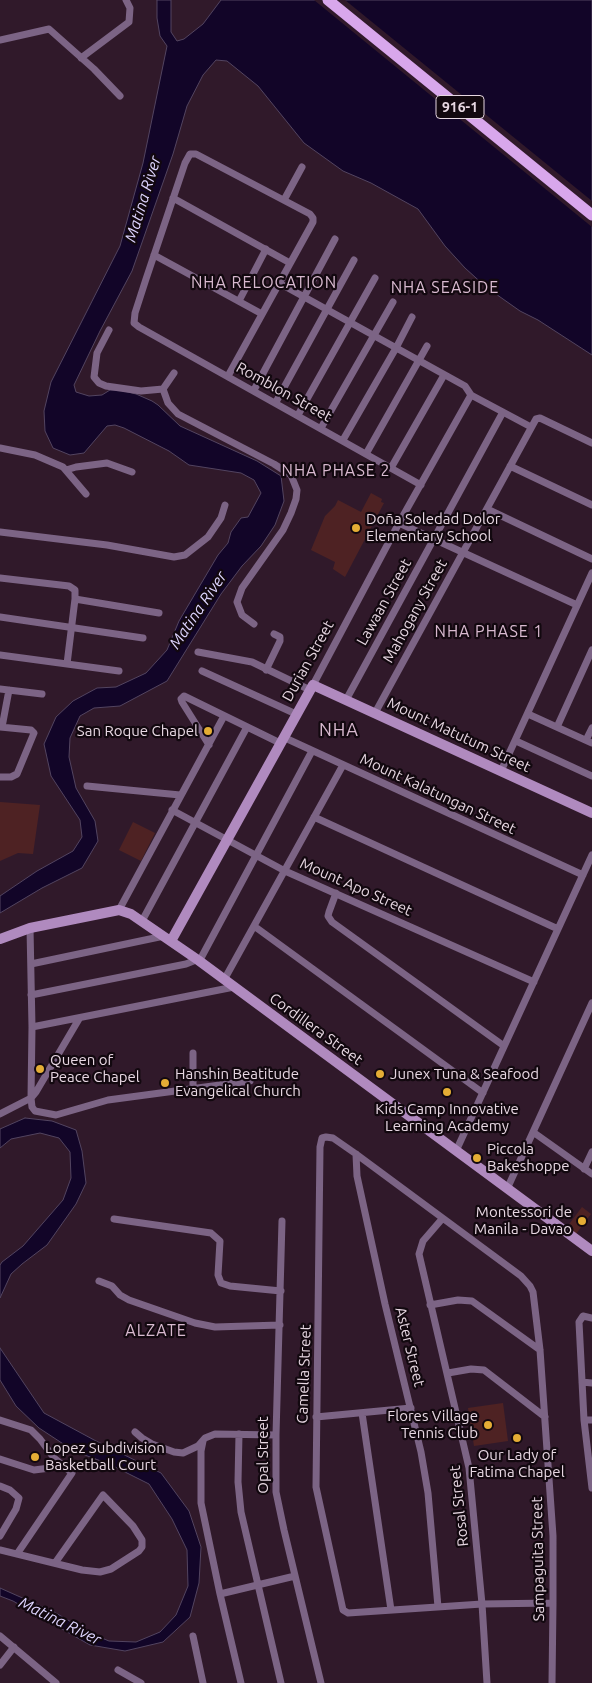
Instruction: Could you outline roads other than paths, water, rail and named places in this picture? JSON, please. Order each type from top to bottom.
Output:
[{"type":"main road","name":"916-1","points":[[328,0],[592,215]]},
{"type":"street","points":[[81,58],[129,22],[130,8],[126,0]]},
{"type":"street","points":[[0,40],[49,29],[120,96]]},
{"type":"street","points":[[228,376],[313,222],[313,218],[310,214],[196,154],[190,154],[187,157],[154,255],[262,314]]},
{"type":"street","points":[[284,200],[302,167]]},
{"type":"street","points":[[173,198],[290,263]]},
{"type":"street","points":[[254,390],[335,239]]},
{"type":"street","points":[[239,301],[266,249]]},
{"type":"street","name":"Romblon Street","points":[[154,255],[135,313],[134,323],[421,485]]},
{"type":"street","points":[[276,402],[354,260]]},
{"type":"street","points":[[298,415],[375,278]]},
{"type":"street","points":[[279,283],[444,374],[465,386],[471,395],[532,427]]},
{"type":"street","points":[[321,428],[393,302]]},
{"type":"street","points":[[343,440],[412,317]]},
{"type":"street","points":[[109,330],[97,353],[94,377],[99,383],[106,386],[140,391],[163,389]]},
{"type":"street","points":[[366,454],[427,346]]},
{"type":"street","points":[[163,389],[174,373]]},
{"type":"street","points":[[391,468],[444,374]]},
{"type":"street","points":[[163,389],[168,403],[178,414],[274,464],[291,475],[297,490],[296,498],[283,530],[242,588],[238,602],[242,615],[254,624]]},
{"type":"street","name":"Durian Street","points":[[167,939],[227,840],[312,687],[399,523],[471,395]]},
{"type":"street","name":"Lawaan Street","points":[[346,700],[503,412]]},
{"type":"street","name":"Mahogany Street","points":[[375,713],[486,509],[538,418],[592,443]]},
{"type":"street","points":[[0,448],[35,455],[57,464],[66,470],[86,494]]},
{"type":"street","points":[[66,470],[107,463],[132,472]]},
{"type":"street","points":[[510,466],[592,505]]},
{"type":"street","points":[[0,532],[100,544],[174,557],[185,555],[208,537],[222,518],[225,504]]},
{"type":"street","points":[[486,509],[592,559]]},
{"type":"street","points":[[399,523],[577,605]]},
{"type":"street","points":[[502,771],[592,573]]},
{"type":"street","points":[[0,578],[69,586],[75,590],[76,599],[67,664]]},
{"type":"street","points":[[76,599],[159,612]]},
{"type":"street","points":[[0,617],[72,626],[143,638]]},
{"type":"street","points":[[266,670],[280,641],[280,637],[274,634]]},
{"type":"street","points":[[557,727],[592,650]]},
{"type":"street","name":"Mount Matutum Street","points":[[198,652],[246,660],[266,670],[346,700],[592,813]]},
{"type":"street","points":[[0,655],[120,671]]},
{"type":"street","points":[[202,672],[296,714]]},
{"type":"street","points":[[0,689],[42,694]]},
{"type":"street","points":[[0,777],[11,777],[17,774],[34,733],[31,730],[1,727],[9,690]]},
{"type":"street","name":"Mount Kalatungan Street","points":[[209,745],[182,702],[182,697],[185,696],[247,727],[312,751],[583,875]]},
{"type":"street","points":[[528,714],[589,742],[592,728]]},
{"type":"street","points":[[0,939],[30,928],[118,910],[224,716]]},
{"type":"street","points":[[142,921],[247,727]]},
{"type":"street","points":[[516,741],[592,776]]},
{"type":"street","points":[[31,995],[198,960],[206,951],[312,751]]},
{"type":"street","points":[[224,980],[342,765]]},
{"type":"street","points":[[87,786],[180,795]]},
{"type":"street","name":"Mount Apo Street","points":[[172,810],[285,871],[534,982]]},
{"type":"street","points":[[314,817],[558,929]]},
{"type":"street","points":[[456,1151],[592,855]]},
{"type":"street","points":[[336,893],[328,916],[332,922],[504,1046]]},
{"type":"street","name":"Cordillera Street","points":[[118,910],[127,912],[142,921],[198,960],[592,1251]]},
{"type":"street","points":[[254,926],[482,1093]]},
{"type":"street","points":[[30,928],[32,1028],[30,1098],[35,1111],[56,1115],[108,1100],[250,1081]]},
{"type":"street","points":[[31,964],[167,939]]},
{"type":"street","points":[[32,1028],[234,987]]},
{"type":"street","points":[[507,1189],[592,1003]]},
{"type":"street","points":[[0,1114],[30,1098],[36,1092],[79,1019]]},
{"type":"street","points":[[193,1053],[193,1090]]},
{"type":"street","points":[[533,1132],[592,1174]]},
{"type":"street","name":"Camella Street","points":[[356,1154],[333,1138],[326,1136],[322,1138],[320,1147],[316,1474],[318,1500],[344,1612],[391,1610]]},
{"type":"street","points":[[584,1168],[592,1152]]},
{"type":"street","points":[[356,1154],[442,1219]]},
{"type":"street","name":"Aster Street","points":[[356,1154],[357,1176],[427,1485],[438,1607]]},
{"type":"street","points":[[114,1219],[211,1233],[220,1241],[218,1275],[221,1283],[230,1286],[281,1291]]},
{"type":"street","name":"Sampaguita Street","points":[[442,1219],[521,1276],[530,1286],[535,1298],[553,1536],[552,1683]]},
{"type":"street","name":"Rosal Street","points":[[442,1219],[421,1244],[419,1254],[469,1468],[482,1604],[487,1683]]},
{"type":"street","name":"Opal Street","points":[[282,1222],[276,1492],[321,1683]]},
{"type":"street","points":[[99,1281],[112,1286],[120,1295],[129,1300],[195,1323],[226,1327],[280,1325]]},
{"type":"street","points":[[430,1305],[458,1300],[472,1301],[540,1350]]},
{"type":"street","points":[[592,1318],[583,1316],[580,1322],[582,1382],[588,1420],[592,1488]]},
{"type":"street","points":[[448,1373],[471,1369],[484,1370],[545,1417]]},
{"type":"street","points":[[582,1382],[592,1383]]},
{"type":"street","points":[[316,1417],[411,1408]]},
{"type":"street","points":[[362,1413],[391,1610],[482,1604],[553,1603]]},
{"type":"street","points":[[0,1420],[31,1430],[59,1464],[72,1473],[17,1554]]},
{"type":"street","points":[[135,1432],[152,1444],[174,1452],[183,1453],[190,1451],[205,1438],[215,1434],[276,1435]]},
{"type":"street","points":[[239,1434],[239,1497],[281,1683]]},
{"type":"street","points":[[203,1441],[201,1450],[201,1503],[241,1683]]},
{"type":"street","points":[[0,1459],[34,1470],[50,1468],[59,1464]]},
{"type":"street","points":[[0,1486],[10,1490],[19,1498],[16,1509],[0,1536]]},
{"type":"street","points":[[0,1550],[82,1570],[100,1572],[111,1569],[139,1551],[142,1547],[142,1540],[136,1530],[103,1495],[55,1563]]},
{"type":"street","points":[[220,1594],[295,1576]]},
{"type":"street","points":[[0,1636],[56,1683]]},
{"type":"street","points":[[193,1636],[203,1683]]},
{"type":"street","points":[[0,1665],[14,1647]]},
{"type":"street","points":[[118,1670],[141,1683]]},
{"type":"water","name":"Matina River","points":[[157,0],[171,0],[171,32],[177,41],[184,39],[203,24],[221,0],[592,0],[592,355],[538,320],[520,311],[486,287],[445,246],[418,209],[371,183],[343,171],[304,143],[258,86],[227,61],[216,60],[203,75],[187,106],[173,154],[132,271],[74,385],[76,392],[89,396],[102,395],[110,390],[120,390],[152,401],[180,426],[257,461],[281,476],[284,501],[275,525],[261,546],[242,566],[221,594],[167,681],[120,706],[94,708],[80,716],[70,738],[69,757],[76,788],[95,821],[98,841],[82,868],[42,888],[0,913],[0,896],[37,871],[73,851],[82,837],[80,820],[51,776],[44,744],[56,717],[73,701],[97,688],[116,687],[146,673],[167,650],[179,621],[218,555],[228,543],[231,532],[241,518],[248,517],[261,493],[254,480],[241,473],[189,465],[169,451],[115,425],[107,426],[84,453],[70,455],[53,448],[45,431],[44,411],[51,382],[120,246],[143,163],[167,46],[160,36]]},
{"type":"water","points":[[25,1118],[52,1121],[76,1130],[82,1151],[86,1183],[76,1204],[47,1245],[11,1274],[0,1298],[0,1265],[23,1246],[63,1200],[71,1178],[70,1152],[59,1138],[40,1133],[11,1139],[0,1148],[0,1129]]},
{"type":"water","name":"Matina River","points":[[0,1348],[44,1413],[161,1473],[189,1511],[201,1547],[199,1583],[190,1617],[163,1642],[125,1651],[90,1645],[13,1601],[0,1596],[0,1588],[54,1612],[92,1634],[109,1641],[136,1642],[160,1632],[176,1615],[188,1586],[187,1550],[172,1519],[149,1484],[109,1464],[74,1451],[39,1428],[16,1406],[0,1380]]},
{"type":"place","name":"Doña Soledad Dolor Elementary School","points":[[356,528]]},
{"type":"place","name":"San Roque Chapel","points":[[208,731]]},
{"type":"place","name":"Queen of Peace Chapel","points":[[40,1069]]},
{"type":"place","name":"Junex Tuna & Seafood","points":[[380,1074]]},
{"type":"place","name":"Hanshin Beatitude Evangelical Church","points":[[165,1083]]},
{"type":"place","name":"Kids Camp Innovative Learning Academy","points":[[447,1092]]},
{"type":"place","name":"Piccola Bakeshoppe","points":[[477,1158]]},
{"type":"place","name":"Montessori de Manila - Davao","points":[[582,1221]]},
{"type":"place","name":"Flores Village Tennis Club","points":[[488,1425]]},
{"type":"place","name":"Our Lady of Fatima Chapel","points":[[517,1438]]},
{"type":"place","name":"Lopez Subdivision Basketball Court","points":[[35,1457]]},
{"type":"district","name":"NHA RELOCATION","points":[[264,283]]},
{"type":"district","name":"NHA SEASIDE","points":[[445,288]]},
{"type":"district","name":"NHA PHASE 2","points":[[336,471]]},
{"type":"district","name":"NHA PHASE 1","points":[[489,632]]},
{"type":"district","name":"NHA","points":[[339,730]]},
{"type":"district","name":"ALZATE","points":[[156,1331]]}]
